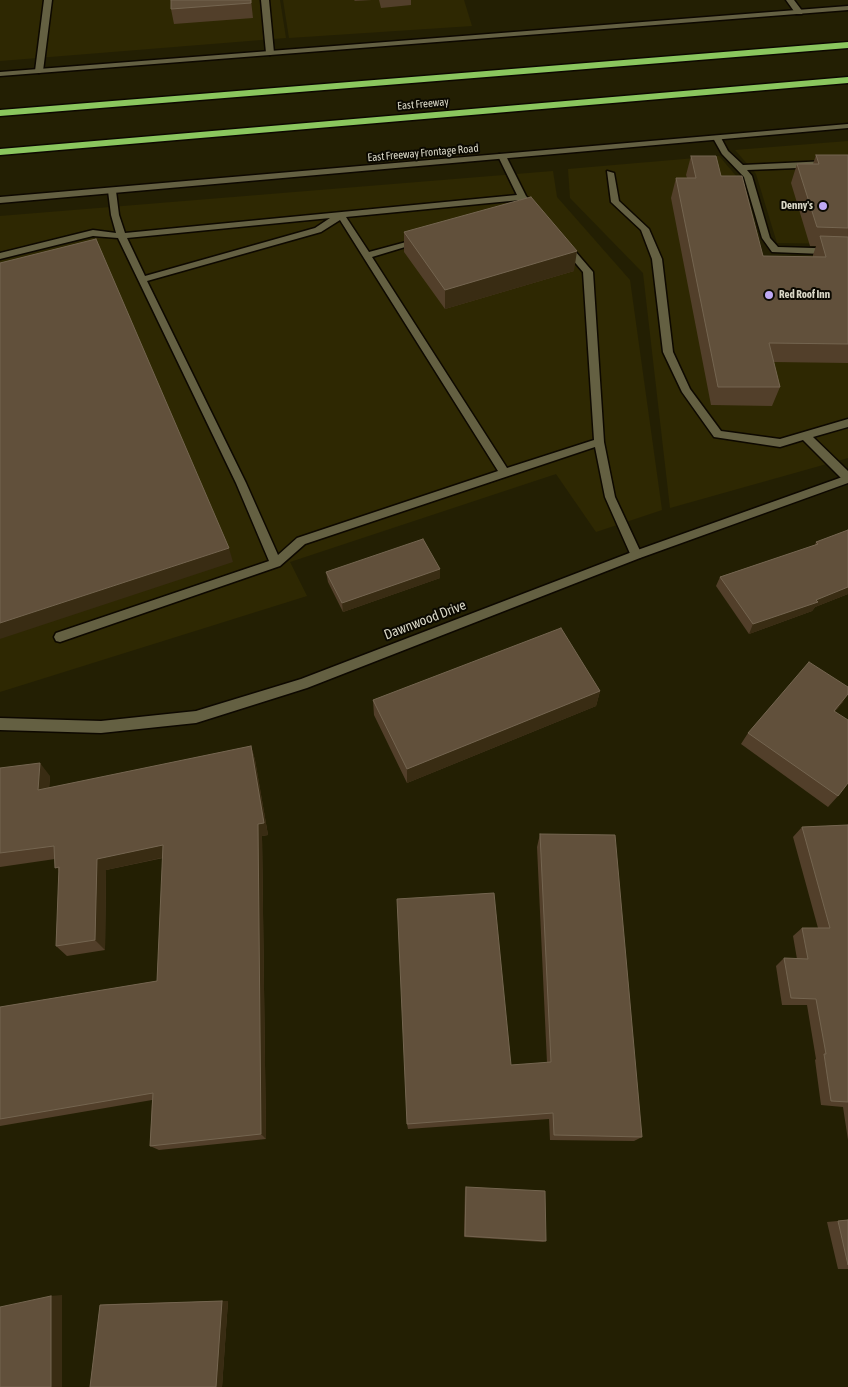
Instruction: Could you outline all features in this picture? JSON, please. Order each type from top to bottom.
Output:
[{"type":"highway","name":"East Freeway","points":[[0,113],[848,45]]},
{"type":"highway","name":"East Freeway","points":[[0,152],[848,80]]},
{"type":"main road","points":[[39,71],[48,0]]},
{"type":"main road","points":[[265,0],[270,52]]},
{"type":"main road","points":[[790,0],[799,12]]},
{"type":"main road","points":[[0,74],[848,8]]},
{"type":"main road","name":"East Freeway Frontage Road","points":[[0,200],[848,126]]},
{"type":"main road","points":[[717,138],[725,152],[748,176],[766,238],[775,250],[848,252]]},
{"type":"main road","points":[[502,156],[522,197],[533,212]]},
{"type":"main road","points":[[741,168],[848,163]]},
{"type":"main road","points":[[610,173],[615,202],[645,229],[657,259],[668,352],[686,390],[718,434],[780,443],[848,423]]},
{"type":"main road","points":[[112,191],[115,215],[121,236],[241,483],[276,563]]},
{"type":"main road","points":[[0,256],[93,233],[121,236],[522,197]]},
{"type":"main road","points":[[341,215],[504,472]]},
{"type":"main road","points":[[143,280],[318,230],[341,215]]},
{"type":"main road","points":[[558,237],[588,272],[599,442],[610,497],[636,555]]},
{"type":"main road","points":[[367,256],[432,238]]},
{"type":"main road","points":[[806,436],[848,478]]},
{"type":"main road","points":[[60,637],[276,563],[301,541],[599,442]]},
{"type":"main road","name":"Dawnwood Drive","points":[[0,724],[101,728],[196,717],[303,684],[636,555],[848,478]]},
{"type":"shaded area","points":[[0,0],[280,0],[286,38],[0,61]]},
{"type":"shaded area","points":[[283,0],[464,0],[472,26],[289,38]]},
{"type":"shaded area","points":[[848,141],[848,244],[777,243],[756,174],[735,150]]},
{"type":"shaded area","points":[[719,156],[738,178],[764,257],[848,260],[848,458],[670,508],[643,273],[570,198],[568,169]]},
{"type":"shaded area","points":[[553,171],[557,197],[630,280],[662,510],[596,532],[556,474],[290,562],[307,596],[0,692],[0,216]]},
{"type":"building","points":[[171,0],[251,0],[251,3],[171,9]]},
{"type":"building","name":"Denny's","points":[[816,155],[848,155],[848,228],[817,227],[797,164],[819,164]]},
{"type":"building","name":"Red Roof Inn","points":[[691,156],[716,156],[721,176],[742,176],[763,256],[826,257],[820,236],[848,237],[848,344],[769,343],[780,387],[718,387],[676,178],[696,178]]},
{"type":"building","points":[[531,197],[577,251],[445,290],[404,232]]},
{"type":"building","points":[[96,239],[229,548],[0,623],[0,263]]},
{"type":"building","points":[[848,530],[848,587],[816,600],[818,602],[753,624],[720,577],[818,544],[816,542]]},
{"type":"building","points":[[423,539],[440,569],[342,603],[326,572]]},
{"type":"building","points":[[561,628],[600,691],[407,769],[373,700]]},
{"type":"building","points":[[809,662],[848,687],[848,694],[834,711],[848,720],[848,783],[838,796],[748,733]]},
{"type":"building","points":[[251,746],[264,823],[258,824],[261,1134],[150,1146],[153,1093],[0,1119],[0,1007],[157,981],[163,845],[97,859],[95,940],[56,946],[59,867],[55,868],[54,846],[0,853],[0,768],[40,763],[38,790]]},
{"type":"building","points":[[848,825],[848,1102],[831,1101],[824,1054],[826,1054],[816,999],[791,998],[784,958],[808,959],[802,928],[830,928],[802,827]]},
{"type":"building","points":[[540,834],[615,835],[642,1137],[554,1135],[553,1113],[407,1124],[397,899],[494,893],[511,1065],[551,1062]]},
{"type":"building","points":[[466,1187],[545,1191],[546,1241],[465,1236]]},
{"type":"building","points":[[848,1220],[848,1265],[838,1221]]},
{"type":"building","points":[[51,1296],[51,1387],[0,1387],[0,1307]]},
{"type":"building","points":[[222,1301],[216,1387],[90,1387],[100,1305]]},
{"type":"place","name":"Denny's","points":[[823,206]]},
{"type":"place","name":"Red Roof Inn","points":[[769,295]]}]
